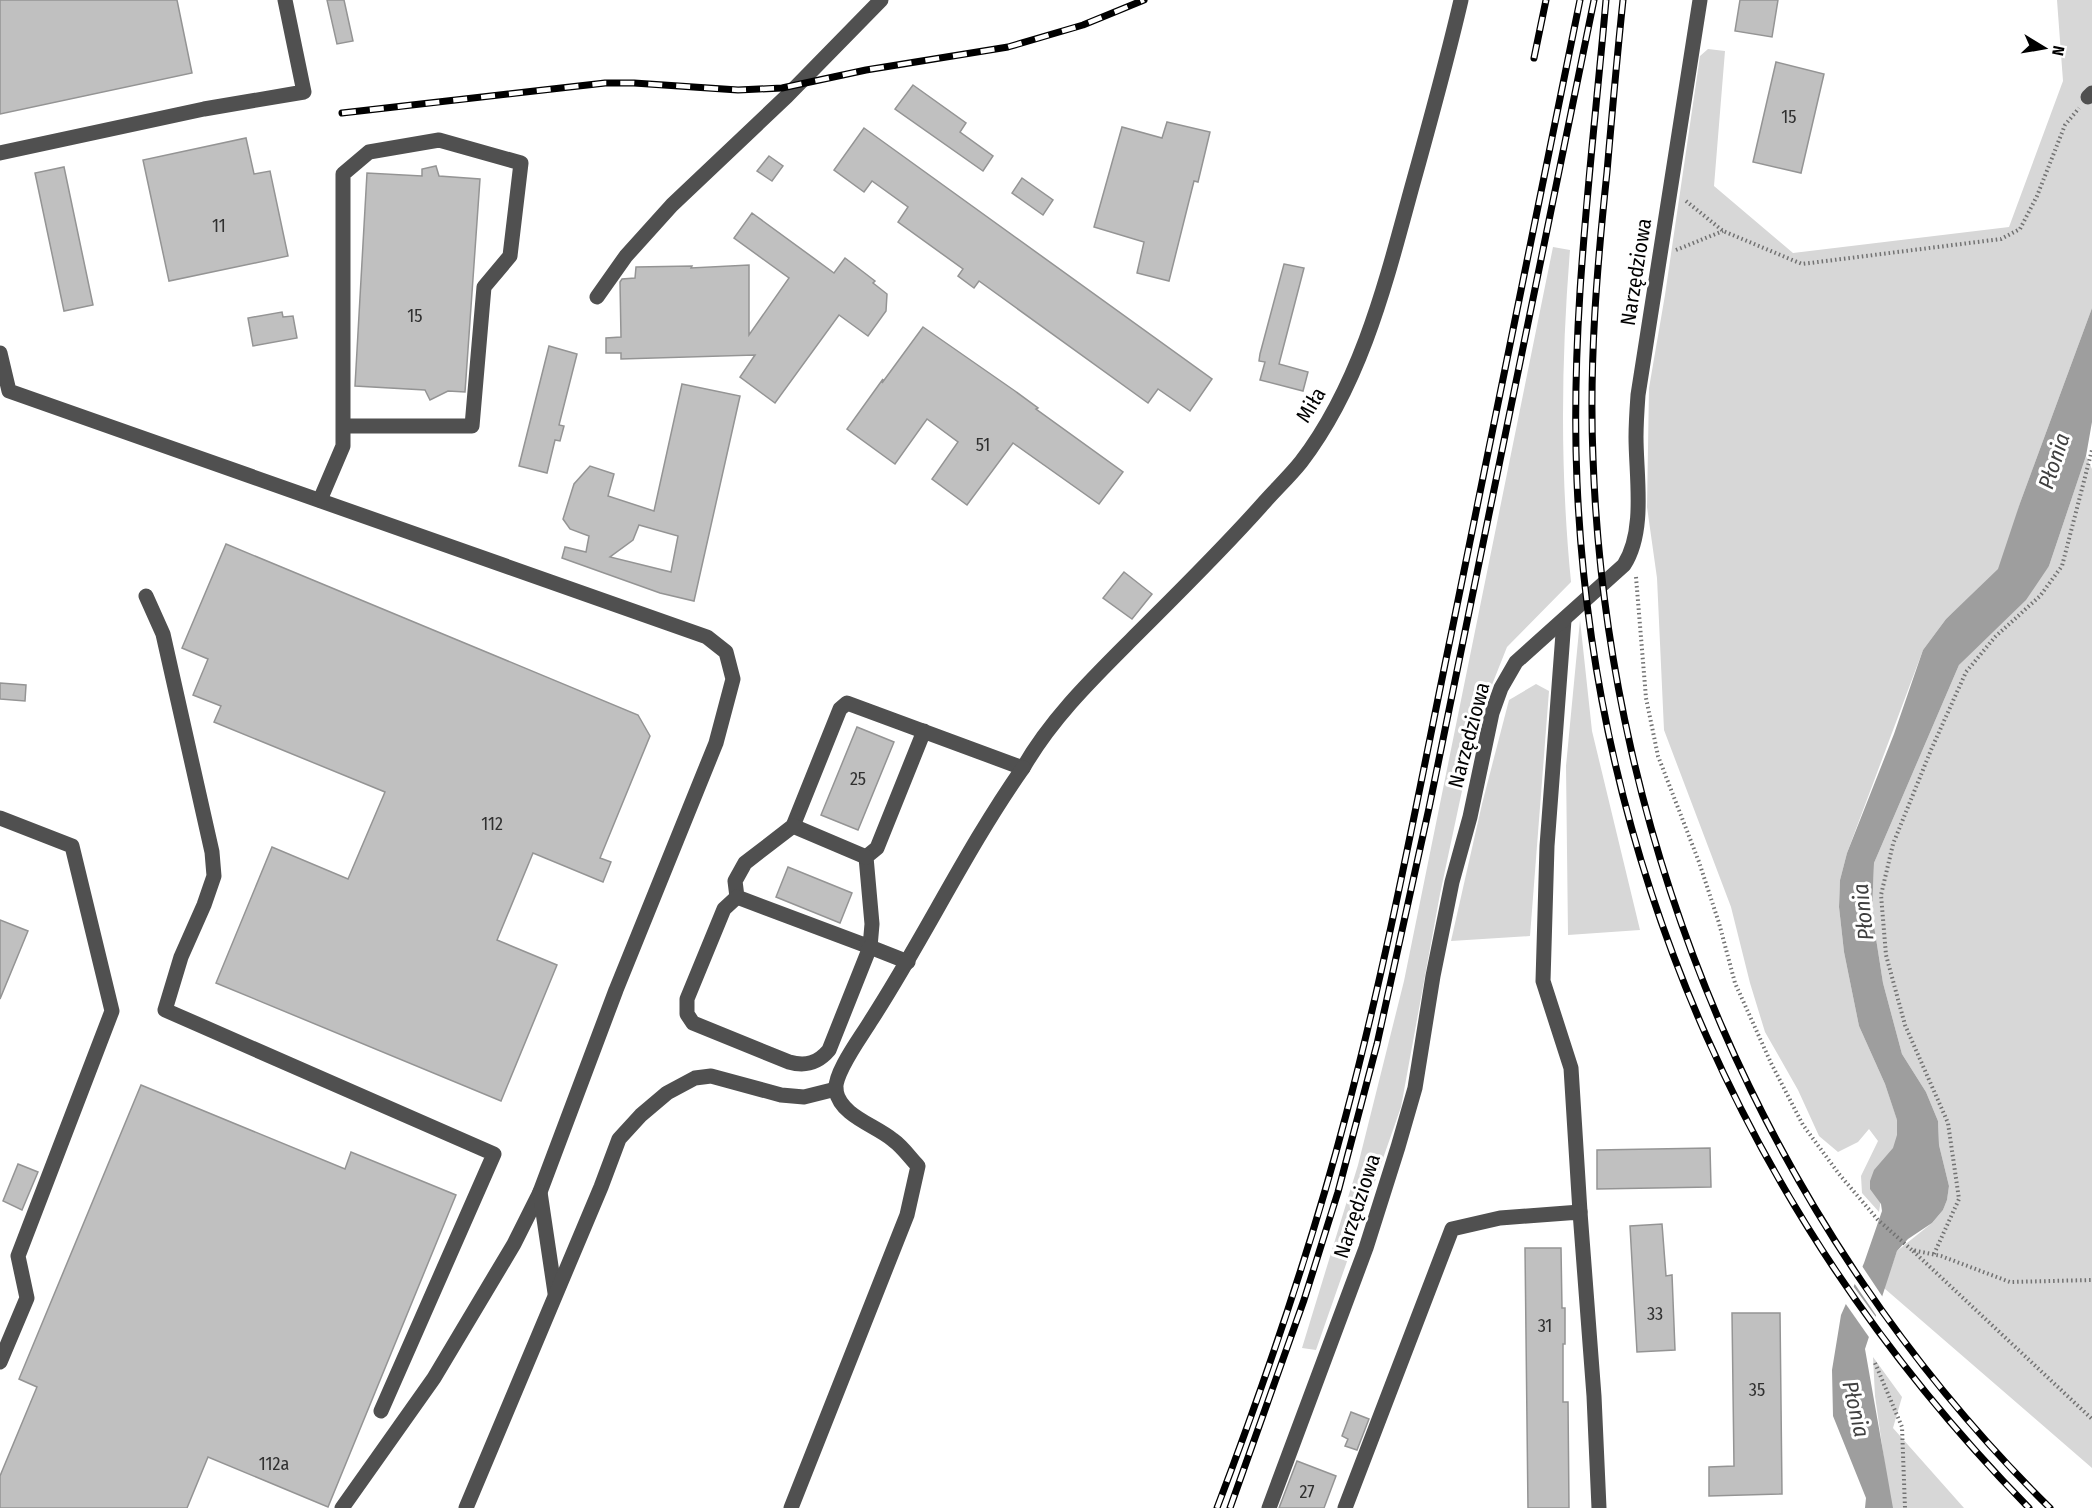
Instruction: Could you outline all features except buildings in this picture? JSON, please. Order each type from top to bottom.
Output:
[{"type":"lane","points":[[0,153],[204,109],[304,92],[285,0]]},
{"type":"lane","points":[[597,297],[626,256],[672,205],[787,96],[881,0]]},
{"type":"lane","name":"Miła","points":[[836,1089],[836,1082],[855,1046],[908,962],[968,853],[1038,742],[1090,681],[1238,532],[1301,462],[1334,411],[1351,378],[1369,331],[1394,253],[1461,0]]},
{"type":"lane","name":"Narzędziowa","points":[[1269,1508],[1366,1248],[1415,1088],[1433,976],[1452,882],[1497,700],[1516,662],[1624,565],[1636,534],[1638,395],[1700,0]]},
{"type":"lane","points":[[320,500],[343,446],[343,426],[343,174],[369,152],[439,140],[521,163],[510,256],[484,287],[472,426],[343,426]]},
{"type":"lane","points":[[0,353],[9,391],[551,584],[707,637],[726,652],[733,679],[716,743],[621,980],[540,1192],[514,1244],[434,1378],[342,1508]]},
{"type":"lane","points":[[146,596],[163,634],[212,852],[213,876],[204,905],[181,957],[165,1010],[494,1154],[381,1411]]},
{"type":"lane","points":[[1564,620],[1547,846],[1543,981],[1571,1068],[1594,1396],[1599,1508]]},
{"type":"lane","points":[[737,897],[735,881],[745,863],[793,826],[840,709],[847,703],[1023,768]]},
{"type":"lane","points":[[866,857],[878,848],[924,731]]},
{"type":"lane","points":[[0,818],[72,846],[112,1011],[18,1256],[27,1298],[0,1362]]},
{"type":"lane","points":[[793,826],[866,857]]},
{"type":"lane","points":[[737,897],[724,909],[687,999],[687,1014],[693,1023],[789,1062],[805,1065],[812,1063],[829,1050],[870,947],[872,924],[866,857]]},
{"type":"lane","points":[[737,897],[908,962]]},
{"type":"lane","points":[[466,1508],[619,1139],[641,1114],[668,1093],[695,1078],[711,1076],[781,1095],[804,1097],[836,1089],[839,1100],[845,1108],[895,1141],[918,1166],[907,1215],[791,1508]]},
{"type":"lane","points":[[540,1192],[555,1293]]},
{"type":"lane","points":[[1345,1508],[1452,1229],[1500,1218],[1580,1212]]},
{"type":"path","points":[[1671,190],[1723,231],[1802,264],[2001,239],[2020,229],[2037,196],[2066,125],[2090,95]]},
{"type":"path","points":[[1659,258],[1723,231]]},
{"type":"path","points":[[1934,1254],[1959,1199],[1948,1123],[1905,1025],[1886,955],[1881,895],[1893,844],[1930,750],[1966,672],[1995,637],[2040,596],[2062,566],[2092,450]]},
{"type":"path","points":[[1629,557],[1639,592],[1646,698],[1658,756],[1699,862],[1719,923],[1734,983],[1803,1125],[1839,1174],[1878,1220],[2092,1419]]},
{"type":"path","points":[[1912,1251],[1934,1254],[2010,1282],[2092,1280]]},
{"type":"path","points":[[1875,1363],[1902,1426],[1905,1508]]},
{"type":"shaded area","points":[[2057,0],[2092,0],[2092,308],[2020,503],[2002,567],[1946,619],[1923,650],[1847,853],[1840,880],[1839,907],[1844,952],[1859,1026],[1885,1084],[1906,1146],[1884,1180],[1879,1212],[1862,1193],[1861,1176],[1878,1141],[1869,1129],[1858,1142],[1838,1152],[1819,1136],[1798,1090],[1765,1032],[1731,907],[1664,730],[1657,578],[1647,507],[1649,388],[1700,56],[1708,49],[1725,51],[1714,186],[1793,253],[2009,227],[2063,81]]},
{"type":"shaded area","points":[[1553,247],[1570,250],[1565,333],[1563,457],[1571,582],[1507,647],[1476,725],[1440,894],[1401,1107],[1316,1350],[1302,1348],[1358,1165],[1404,981]]},
{"type":"shaded area","points":[[2086,456],[2092,469],[2092,1468],[1884,1288],[1897,1251],[1932,1223],[1943,1210],[1949,1186],[1939,1145],[1938,1121],[1926,1092],[1902,1054],[1883,983],[1872,913],[1874,863],[1959,665],[2049,566]]},
{"type":"shaded area","points":[[1580,620],[1592,731],[1640,930],[1568,935],[1566,766]]},
{"type":"shaded area","points":[[1536,684],[1549,691],[1530,936],[1451,941],[1482,804],[1509,700]]},
{"type":"shaded area","points":[[1873,1357],[1902,1397],[1893,1428],[1964,1508],[1891,1508],[1875,1396]]},
{"type":"water","name":"Płonia","points":[[2092,308],[2092,422],[2086,456],[2049,566],[2026,600],[1959,665],[1874,863],[1872,913],[1883,983],[1902,1054],[1926,1092],[1938,1121],[1939,1145],[1949,1186],[1943,1210],[1932,1223],[1908,1239],[1897,1251],[1865,1349],[1893,1508],[1865,1508],[1866,1498],[1833,1416],[1832,1370],[1841,1315],[1864,1263],[1882,1211],[1881,1204],[1870,1189],[1870,1181],[1874,1170],[1893,1148],[1897,1135],[1897,1120],[1885,1084],[1859,1026],[1844,952],[1839,907],[1840,880],[1847,853],[1894,734],[1923,650],[1946,619],[1998,569]]},
{"type":"pier","points":[[1860,1263],[1884,1299],[1878,1318],[1852,1280]]},
{"type":"pier","points":[[1851,1283],[1878,1320],[1871,1340],[1843,1300]]},
{"type":"railway","points":[[342,113],[605,83],[738,90],[782,88],[866,70],[1008,47],[1083,25],[1144,0]]},
{"type":"railway","points":[[1534,58],[1546,0]]},
{"type":"railway","points":[[1217,1508],[1303,1264],[1361,1056],[1402,876],[1580,0]]},
{"type":"railway","points":[[1230,1508],[1304,1300],[1338,1192],[1377,1044],[1429,808],[1594,0]]},
{"type":"railway","points":[[1606,0],[1579,301],[1576,422],[1577,482],[1590,627],[1616,768],[1656,905],[1707,1037],[1770,1164],[1846,1285],[1932,1400],[2029,1508]]},
{"type":"railway","points":[[1623,0],[1595,315],[1592,386],[1593,458],[1605,604],[1631,749],[1670,890],[1722,1026],[1786,1158],[1862,1283],[1951,1400],[2050,1508]]}]
